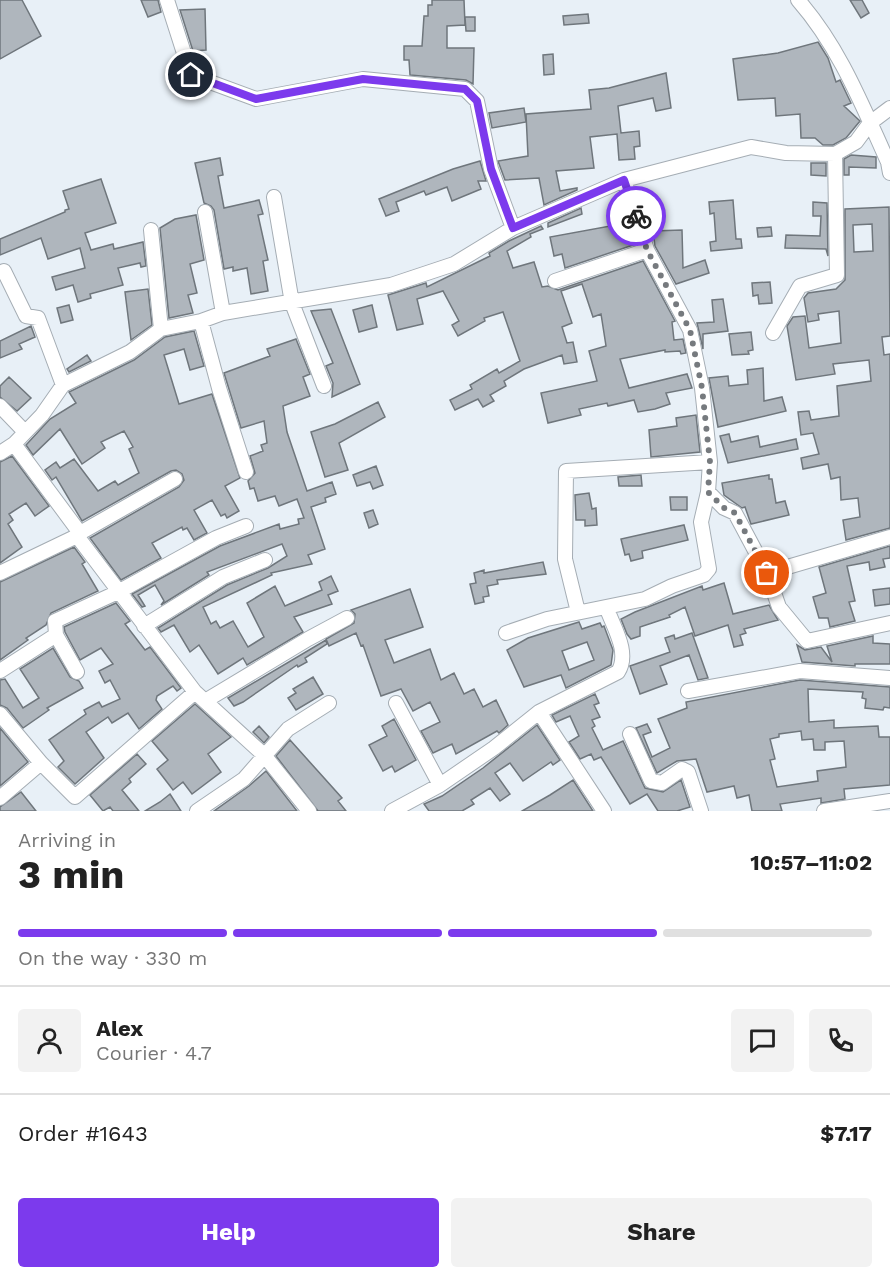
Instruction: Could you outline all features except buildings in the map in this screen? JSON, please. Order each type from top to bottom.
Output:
[{"type":"street","points":[[167,0],[191,75],[256,99],[363,79],[465,89],[477,101],[491,169],[513,228]]},
{"type":"street","points":[[798,0],[819,24],[848,71],[888,162],[890,173]]},
{"type":"street","points":[[0,453],[14,444],[42,415],[63,385],[130,352],[161,329],[201,321],[223,313],[392,285],[454,264],[513,228],[624,180],[751,147],[786,153],[835,154],[856,141],[870,123],[890,108]]},
{"type":"street","points":[[773,333],[800,286],[837,275],[835,154]]},
{"type":"street","points":[[506,633],[547,619],[578,612],[607,609],[645,599],[704,575],[709,569],[701,522],[708,492],[710,462],[702,388],[690,330],[647,250],[624,180]]},
{"type":"street","points":[[274,197],[292,303],[324,386]]},
{"type":"street","points":[[205,212],[223,313]]},
{"type":"street","points":[[151,230],[161,329]]},
{"type":"street","points":[[555,281],[647,250]]},
{"type":"street","points":[[4,271],[26,316],[38,318],[63,385]]},
{"type":"street","points":[[201,321],[219,388],[246,471]]},
{"type":"street","points":[[0,406],[25,432]]},
{"type":"street","points":[[14,444],[118,592],[195,692],[264,755],[309,811]]},
{"type":"street","points":[[578,612],[565,559],[566,471],[710,462]]},
{"type":"street","points":[[0,573],[78,534],[175,479]]},
{"type":"street","points":[[708,492],[724,508],[735,513],[767,573],[779,607],[807,641],[890,623]]},
{"type":"street","points":[[77,672],[56,635],[55,621],[118,592],[216,538],[246,526]]},
{"type":"street","points":[[767,573],[890,537]]},
{"type":"street","points":[[144,626],[223,577],[265,560]]},
{"type":"street","points":[[392,811],[440,785],[494,748],[539,712],[618,672],[623,664],[623,651],[607,609]]},
{"type":"street","points":[[206,701],[347,618]]},
{"type":"street","points":[[0,671],[56,635]]},
{"type":"street","points":[[688,691],[800,671],[890,678]]},
{"type":"street","points":[[0,714],[41,763],[75,797],[195,692]]},
{"type":"street","points":[[197,811],[244,779],[288,729],[329,703]]},
{"type":"street","points":[[396,703],[440,785]]},
{"type":"street","points":[[539,712],[604,811]]},
{"type":"street","points":[[630,734],[651,781],[662,783],[682,769],[688,772],[701,811]]},
{"type":"street","points":[[0,798],[41,763]]},
{"type":"street","points":[[824,811],[890,801]]},
{"type":"way so far","points":[[636,216],[647,250],[663,275],[690,330],[702,388],[710,462],[708,492],[724,508],[735,513],[767,573]]},
{"type":"route","points":[[191,75],[196,79],[225,86],[256,99],[363,79],[465,89],[477,101],[491,169],[513,228],[624,180],[636,216]]}]
